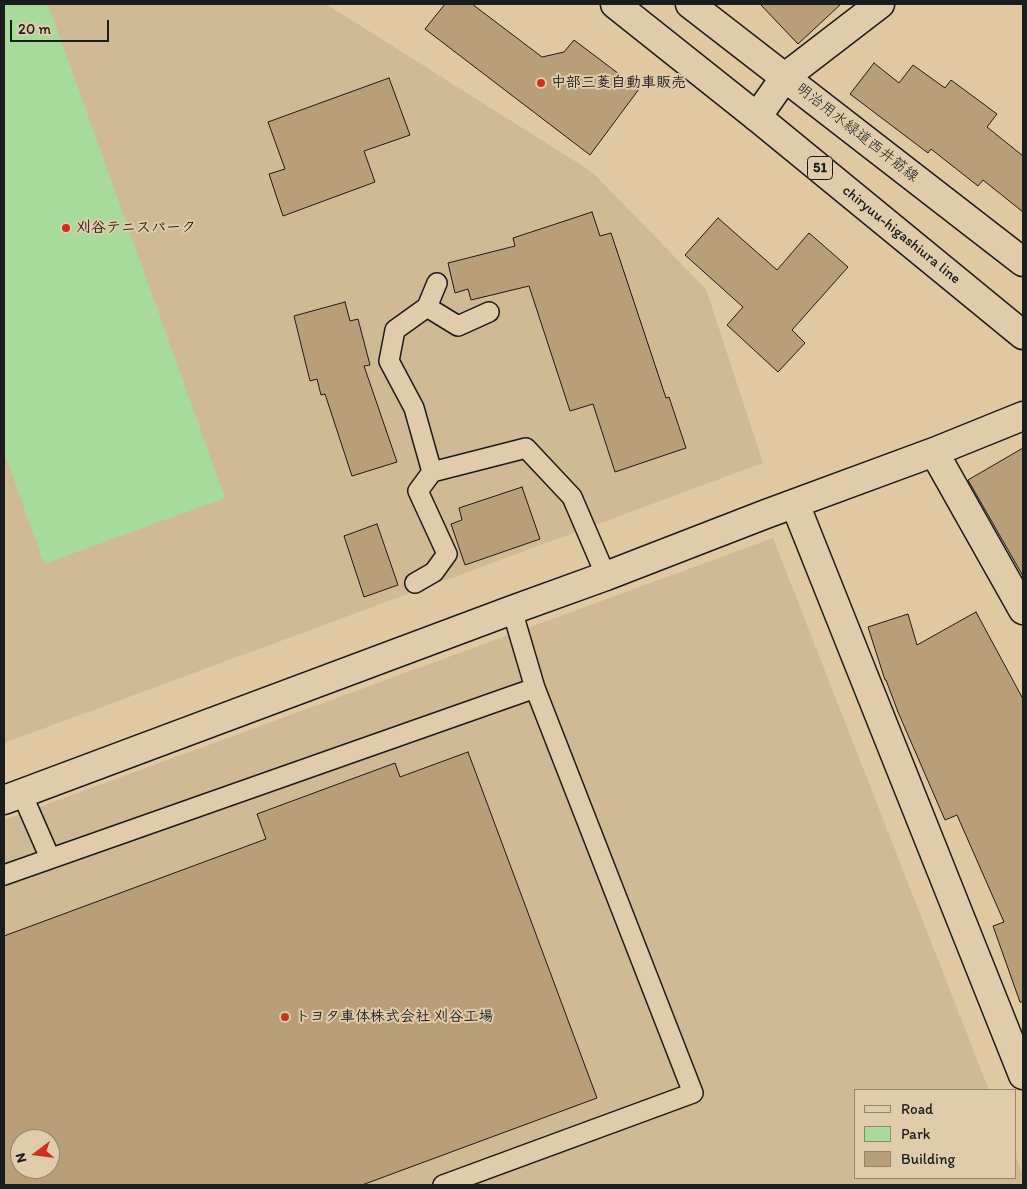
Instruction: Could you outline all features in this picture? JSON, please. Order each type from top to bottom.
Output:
[{"type":"street","name":"chiryuu-higashiura line","points":[[615,4],[757,117],[1023,335]]},
{"type":"street","name":"明治用水緑道西井筋線","points":[[690,4],[1023,262]]},
{"type":"street","points":[[757,117],[785,77],[880,4]]},
{"type":"street","points":[[13,797],[606,576],[934,452],[1023,416]]},
{"type":"street","points":[[934,452],[1023,610]]},
{"type":"street","points":[[794,504],[1023,1075]]},
{"type":"lane","points":[[432,472],[414,408],[389,361],[395,330],[427,307],[437,283]]},
{"type":"lane","points":[[427,307],[458,326],[489,312]]},
{"type":"lane","points":[[415,583],[434,572],[447,554],[418,491],[432,472],[526,448],[572,497],[606,576]]},
{"type":"lane","points":[[443,1185],[693,1092],[535,688],[512,610]]},
{"type":"lane","points":[[4,875],[535,688]]},
{"type":"lane","points":[[13,797],[50,858]]},
{"type":"shaded area","points":[[4,4],[326,4],[592,172],[706,289],[763,463],[4,743]]},
{"type":"shaded area","name":"トヨタ車体株式会社 刈谷工場","points":[[773,538],[989,1089],[854,1089],[854,1179],[1017,1179],[1017,1160],[1023,1176],[1023,1185],[4,1185],[4,820]]},
{"type":"green space","name":"刈谷テニスパーク","points":[[4,4],[48,4],[225,498],[44,564],[4,452]]},
{"type":"building","points":[[445,4],[472,4],[542,57],[564,52],[574,40],[639,89],[590,155],[425,29]]},
{"type":"building","points":[[760,4],[841,4],[798,44]]},
{"type":"building","points":[[874,63],[899,83],[913,65],[945,88],[951,80],[997,114],[987,127],[1023,156],[1023,212],[983,180],[978,186],[931,149],[928,153],[850,94]]},
{"type":"building","points":[[389,78],[410,135],[364,151],[375,182],[283,216],[269,174],[285,169],[268,122]]},
{"type":"building","points":[[592,212],[600,236],[611,233],[666,398],[669,397],[686,448],[615,472],[593,404],[570,411],[529,286],[471,300],[468,289],[455,293],[448,263],[515,246],[513,238]]},
{"type":"building","points":[[718,218],[777,270],[809,233],[848,267],[792,330],[805,343],[778,372],[727,325],[743,307],[685,255]]},
{"type":"building","points":[[345,302],[350,321],[358,319],[370,365],[364,366],[397,462],[352,476],[325,394],[321,395],[317,379],[310,381],[294,316]]},
{"type":"building","points":[[1023,448],[1023,576],[968,480]]},
{"type":"building","points":[[522,487],[540,539],[465,565],[451,524],[462,520],[459,508]]},
{"type":"building","points":[[377,524],[398,585],[364,597],[344,536]]},
{"type":"building","points":[[976,612],[1023,699],[1023,1002],[1020,1002],[993,926],[1004,922],[957,815],[945,820],[885,680],[868,627],[908,614],[917,645]]},
{"type":"building","name":"トヨタ車体株式会社 刈谷工場","points":[[468,752],[597,1098],[362,1185],[4,1185],[4,936],[266,839],[257,814],[395,763],[400,777]]},
{"type":"place","name":"中部三菱自動車販売","points":[[541,83]]},
{"type":"place","name":"刈谷テニスパーク","points":[[66,228]]},
{"type":"place","name":"トヨタ車体株式会社 刈谷工場","points":[[285,1017]]}]
